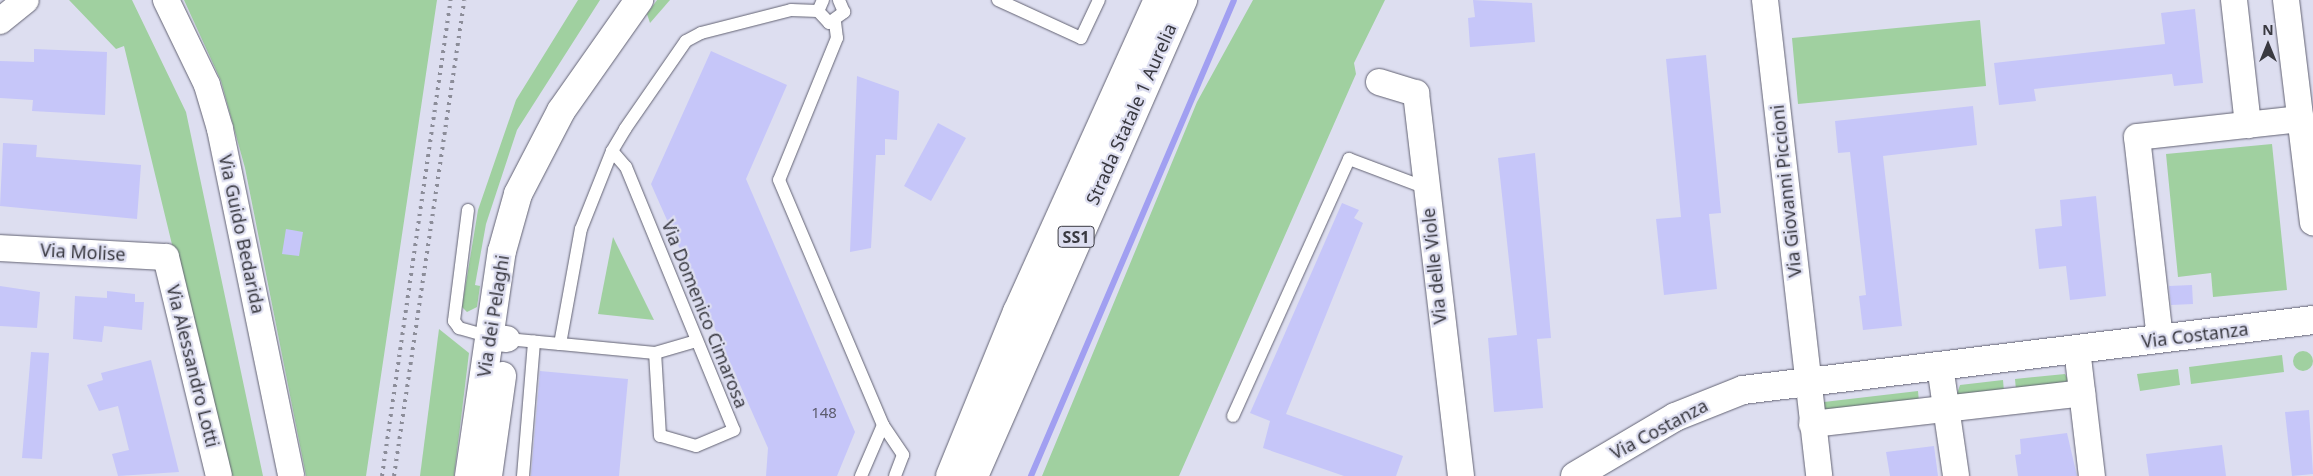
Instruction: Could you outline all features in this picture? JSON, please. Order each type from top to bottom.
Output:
[{"type":"main road","name":"Via dei Pelaghi","points":[[488,476],[510,339],[507,228],[518,194],[536,163],[561,110],[639,0]]},
{"type":"main road","name":"Strada Statale 1 Aurelia","points":[[950,476],[1017,312],[1158,0]]},
{"type":"main road","name":"Strada Statale 1 Aurelia","points":[[974,476],[1183,0]]},
{"type":"main road","name":"Via Costanza","points":[[1574,476],[1675,417],[1716,398],[1807,381],[2313,320]]},
{"type":"main road","name":"Via dei Pelaghi","points":[[469,476],[510,339]]},
{"type":"street","points":[[0,21],[26,0]]},
{"type":"street","name":"Via Guido Bedarida","points":[[166,0],[207,85],[220,128],[292,476]]},
{"type":"street","name":"Via Giovanni Piccioni","points":[[1765,0],[1807,381]]},
{"type":"street","points":[[2234,0],[2248,125]]},
{"type":"street","points":[[2286,0],[2313,222]]},
{"type":"street","name":"Via delle Viole","points":[[1379,82],[1416,93],[1461,476]]},
{"type":"street","points":[[2160,339],[2137,137],[2301,119]]},
{"type":"street","name":"Via Molise","points":[[0,248],[166,257]]},
{"type":"street","name":"Via Alessandro Lotti","points":[[166,257],[219,476]]},
{"type":"street","points":[[2077,349],[2092,476]]},
{"type":"street","points":[[1940,366],[1956,476]]},
{"type":"street","points":[[1807,381],[1819,476]]},
{"type":"street","points":[[1812,424],[2082,393]]},
{"type":"lane","points":[[998,0],[1081,38],[1099,0]]},
{"type":"lane","points":[[844,2],[835,22],[836,38],[779,180],[882,425],[903,455],[894,476]]},
{"type":"lane","points":[[560,344],[581,230],[612,151],[686,41],[701,33],[791,10],[821,6],[824,21],[835,22]]},
{"type":"lane","name":"Via Domenico Cimarosa","points":[[612,151],[626,167],[734,430],[696,446],[660,436],[655,354]]},
{"type":"lane","points":[[1232,416],[1349,159],[1426,188]]},
{"type":"lane","points":[[468,210],[454,322],[459,328],[510,339],[655,354],[696,341]]},
{"type":"lane","points":[[510,339],[523,476]]},
{"type":"lane","points":[[860,476],[882,425]]},
{"type":"green space","points":[[69,0],[132,0],[186,112],[263,476],[228,476],[124,46],[116,49]]},
{"type":"green space","points":[[184,0],[437,0],[366,476],[306,476],[245,168],[221,81]]},
{"type":"green space","points":[[578,0],[600,0],[517,130],[486,224],[475,285],[480,286],[477,307],[467,312],[462,307],[478,210],[516,100]]},
{"type":"green space","points":[[657,0],[670,0],[650,23],[647,14]]},
{"type":"green space","points":[[1253,0],[1385,0],[1354,63],[1356,74],[1179,476],[1042,476],[1197,102]]},
{"type":"green space","points":[[1980,20],[1986,86],[1798,104],[1792,38]]},
{"type":"green space","points":[[2272,144],[2287,290],[2213,297],[2211,273],[2178,277],[2166,154]]},
{"type":"green space","points":[[613,237],[654,320],[598,314]]},
{"type":"green space","points":[[439,329],[469,353],[454,476],[420,476]]},
{"type":"green space","points":[[2303,351],[2310,354],[2313,361],[2310,368],[2303,371],[2296,368],[2293,361],[2296,354]]},
{"type":"green space","points":[[2282,355],[2284,372],[2191,384],[2189,367]]},
{"type":"green space","points":[[2178,369],[2180,385],[2140,391],[2137,374]]},
{"type":"green space","points":[[2065,374],[2069,381],[2016,390],[2015,379]]},
{"type":"green space","points":[[2003,380],[2004,392],[1963,398],[1957,394],[1960,385]]},
{"type":"green space","points":[[1918,391],[1919,402],[1825,413],[1824,402]]},
{"type":"building","points":[[1473,0],[1532,3],[1535,42],[1470,47],[1468,18],[1475,17]]},
{"type":"building","points":[[2195,9],[2203,83],[2174,86],[2172,74],[2034,89],[2036,101],[1999,105],[1994,63],[2165,44],[2161,13]]},
{"type":"building","points":[[34,49],[107,52],[105,115],[32,111],[33,100],[0,98],[0,61],[34,62]]},
{"type":"building","points":[[711,51],[787,85],[746,179],[855,432],[837,476],[766,476],[768,448],[651,184]]},
{"type":"building","points":[[1706,55],[1721,213],[1709,214],[1717,289],[1664,295],[1656,219],[1681,217],[1666,59]]},
{"type":"building","points":[[857,76],[899,91],[897,140],[885,139],[885,155],[876,155],[871,248],[850,252]]},
{"type":"building","points":[[1973,106],[1977,145],[1883,156],[1902,326],[1863,330],[1859,296],[1866,295],[1850,152],[1838,153],[1835,121]]},
{"type":"building","points":[[938,123],[966,138],[931,201],[904,186]]},
{"type":"building","points":[[3,143],[37,145],[36,157],[141,165],[137,219],[0,206]]},
{"type":"building","points":[[1535,153],[1551,338],[1537,339],[1543,408],[1494,412],[1488,338],[1517,335],[1498,158]]},
{"type":"building","points":[[2096,196],[2106,296],[2070,300],[2066,266],[2039,269],[2035,229],[2062,226],[2060,200]]},
{"type":"building","points":[[1342,203],[1359,210],[1354,218],[1363,223],[1286,414],[1403,456],[1396,476],[1344,476],[1263,448],[1270,421],[1250,413]]},
{"type":"building","points":[[286,229],[303,232],[299,256],[282,254]]},
{"type":"building","points":[[2192,285],[2193,304],[2171,305],[2169,286]]},
{"type":"building","points":[[0,286],[40,292],[37,328],[0,326]]},
{"type":"building","points":[[107,291],[135,294],[135,302],[144,302],[142,330],[104,326],[102,342],[73,339],[75,296],[107,298]]},
{"type":"building","points":[[31,352],[49,353],[42,459],[22,458]]},
{"type":"building","points":[[151,360],[179,472],[118,476],[112,454],[129,450],[118,406],[99,411],[87,385],[103,380],[101,373]]},
{"type":"building","points":[[540,371],[628,379],[619,476],[531,476]]},
{"type":"building","points":[[2309,410],[2313,474],[2292,476],[2285,412]]},
{"type":"building","points":[[2067,433],[2077,476],[2018,476],[2015,455],[2021,454],[2020,439]]},
{"type":"building","points":[[2222,445],[2226,476],[2149,476],[2146,454]]},
{"type":"building","points":[[1934,446],[1938,476],[1890,476],[1886,452]]},
{"type":"waterway","points":[[1031,476],[1234,0]]},
{"type":"railway","points":[[382,476],[451,0]]},
{"type":"railway","points":[[394,476],[464,0]]}]
